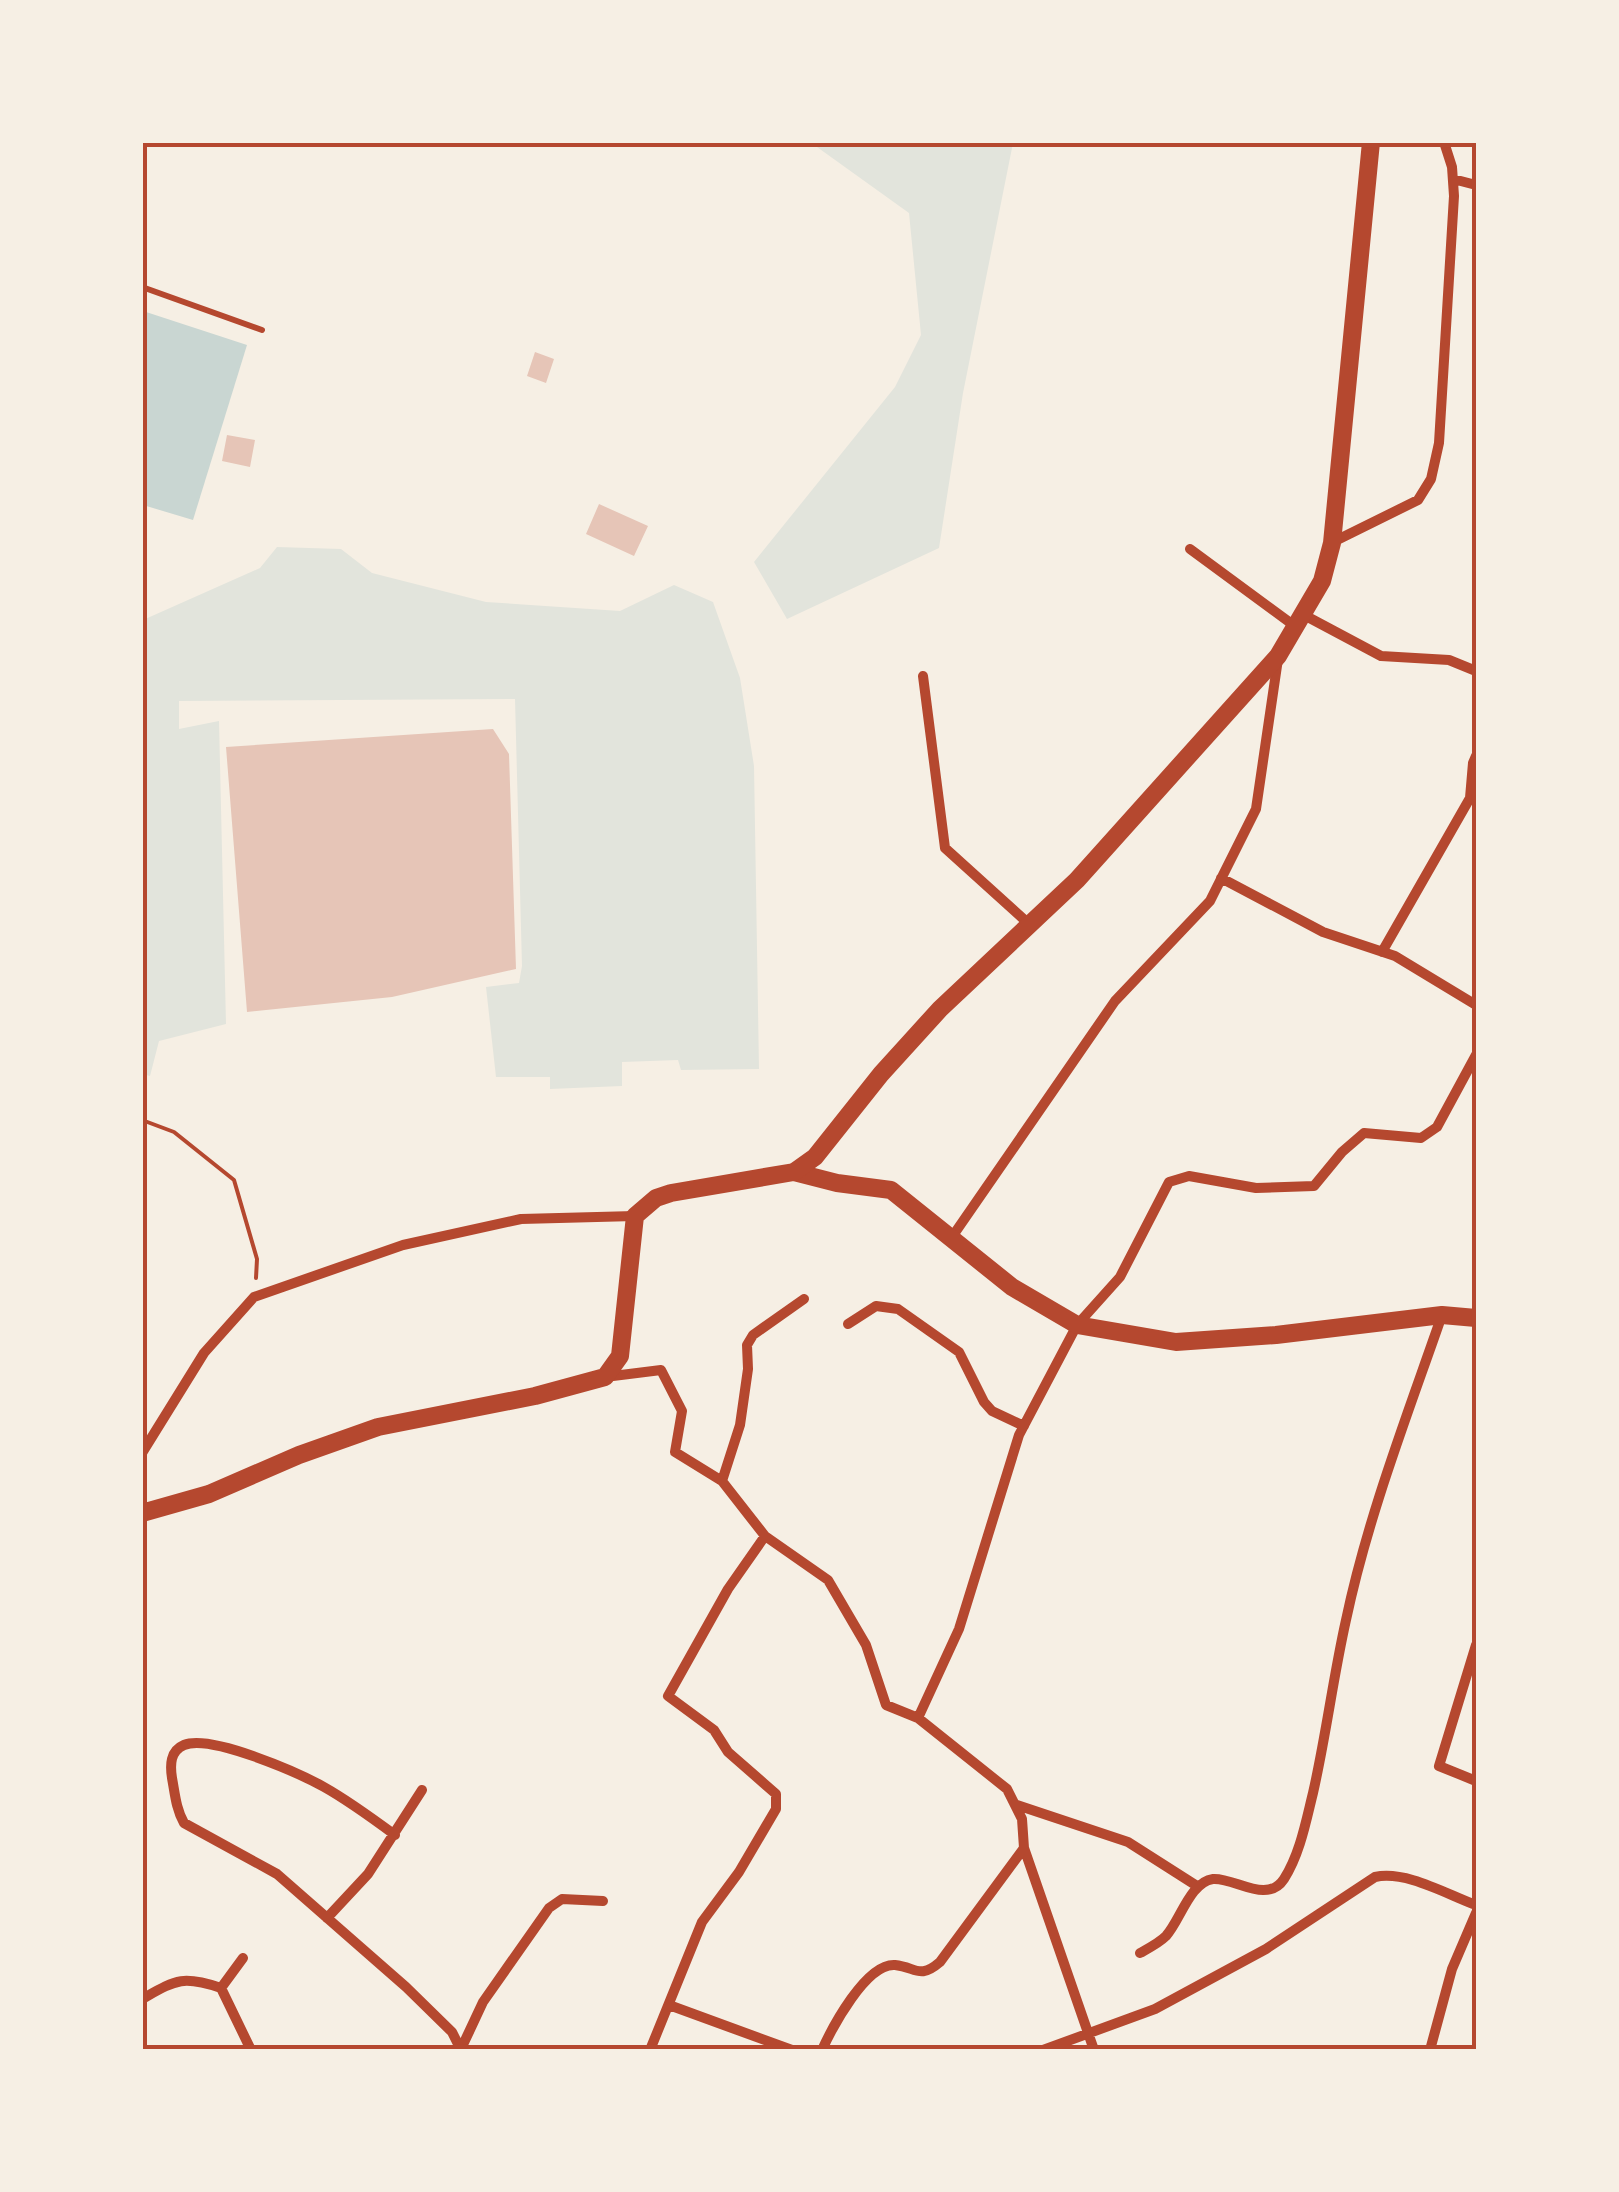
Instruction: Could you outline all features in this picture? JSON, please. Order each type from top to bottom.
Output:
[{"type":"main road","points":[[794,1172],[815,1157],[880,1074],[940,1009],[1130,824],[1278,656],[1300,621],[1322,581],[1332,543],[1371,142]]},
{"type":"main road","points":[[142,1514],[209,1494],[378,1426],[535,1396],[605,1377],[620,1356],[635,1216],[656,1198],[671,1193],[794,1172],[891,1190],[1012,1287],[1076,1325],[1176,1342],[1442,1316],[1476,1318]]},
{"type":"street","points":[[1332,543],[1418,500],[1431,479],[1439,442],[1454,196],[1444,142]]},
{"type":"street","points":[[1452,178],[1476,185]]},
{"type":"street","points":[[1190,549],[1300,621],[1381,656],[1448,660],[1476,671]]},
{"type":"street","points":[[952,1236],[1115,1001],[1210,901],[1256,809],[1278,656]]},
{"type":"street","points":[[923,676],[945,848],[1029,924]]},
{"type":"street","points":[[1382,952],[1470,798],[1476,756]]},
{"type":"street","points":[[1221,878],[1323,932],[1382,952],[1476,1005]]},
{"type":"street","points":[[918,1718],[959,1628],[1024,1426],[1076,1325],[1120,1277],[1169,1182],[1189,1176],[1256,1188],[1314,1186],[1364,1133],[1420,1138],[1437,1127],[1476,1055]]},
{"type":"street","points":[[142,1453],[204,1353],[254,1298],[403,1245],[521,1218],[635,1216]]},
{"type":"street","points":[[722,1481],[740,1425],[748,1369],[747,1345],[753,1335],[804,1299]]},
{"type":"street","points":[[848,1324],[876,1306],[898,1309],[959,1352],[992,1411],[1024,1426]]},
{"type":"street","points":[[1140,1952],[1163,1940],[1180,1919],[1197,1886],[1213,1879],[1256,1890],[1274,1888],[1282,1882],[1296,1853],[1326,1734],[1346,1621],[1374,1508],[1442,1316]]},
{"type":"street","points":[[605,1377],[661,1370],[682,1411],[675,1452],[722,1481],[765,1536],[828,1580],[866,1645],[886,1705],[918,1718],[1007,1790],[1017,1805],[1024,1848],[1094,2050]]},
{"type":"street","points":[[650,2050],[702,1922],[739,1872],[776,1809],[776,1794],[728,1752],[714,1730],[668,1696],[728,1589],[765,1536]]},
{"type":"street","points":[[1476,1645],[1439,1766],[1476,1781]]},
{"type":"street","points":[[395,1835],[321,1785],[239,1752],[185,1744],[175,1752],[170,1764],[178,1812],[184,1823],[277,1874],[406,1987],[452,2032],[461,2049]]},
{"type":"street","points":[[327,1918],[368,1874],[422,1790]]},
{"type":"street","points":[[1017,1805],[1128,1842],[1197,1886]]},
{"type":"street","points":[[822,2050],[848,2001],[885,1968],[893,1965],[917,1973],[931,1970],[940,1962],[1024,1848]]},
{"type":"street","points":[[1043,2050],[1155,2010],[1266,1949],[1375,1877],[1385,1874],[1414,1882],[1476,1905]]},
{"type":"street","points":[[461,2049],[483,2002],[549,1908],[562,1900],[603,1901]]},
{"type":"street","points":[[1430,2050],[1452,1969],[1476,1913]]},
{"type":"street","points":[[220,1988],[244,1958]]},
{"type":"street","points":[[142,2000],[174,1980],[197,1980],[220,1988],[251,2050]]},
{"type":"street","points":[[669,2005],[792,2050]]},
{"type":"lane","points":[[142,287],[262,330]]},
{"type":"path","points":[[142,1120],[174,1132],[234,1180],[257,1259],[254,1298]]},
{"type":"shaded area","points":[[561,143],[1013,143],[963,393],[939,548],[787,619],[754,562],[895,387],[921,335],[909,213],[817,147]]},
{"type":"shaded area","points":[[143,311],[247,345],[193,520],[143,505]]},
{"type":"shaded area","points":[[277,547],[341,549],[372,573],[486,602],[620,611],[674,585],[713,602],[740,678],[754,766],[759,1069],[681,1070],[678,1060],[622,1062],[622,1086],[550,1089],[550,1077],[496,1077],[486,987],[519,983],[522,966],[515,699],[179,701],[179,729],[219,721],[226,1024],[159,1041],[150,1076],[143,1074],[143,620],[260,568]]},
{"type":"building","points":[[535,352],[554,359],[546,383],[527,376]]},
{"type":"building","points":[[227,435],[255,440],[250,467],[222,461]]},
{"type":"building","points":[[599,504],[648,526],[634,556],[586,534]]},
{"type":"building","points":[[493,729],[509,754],[516,969],[392,997],[247,1012],[226,747]]}]
